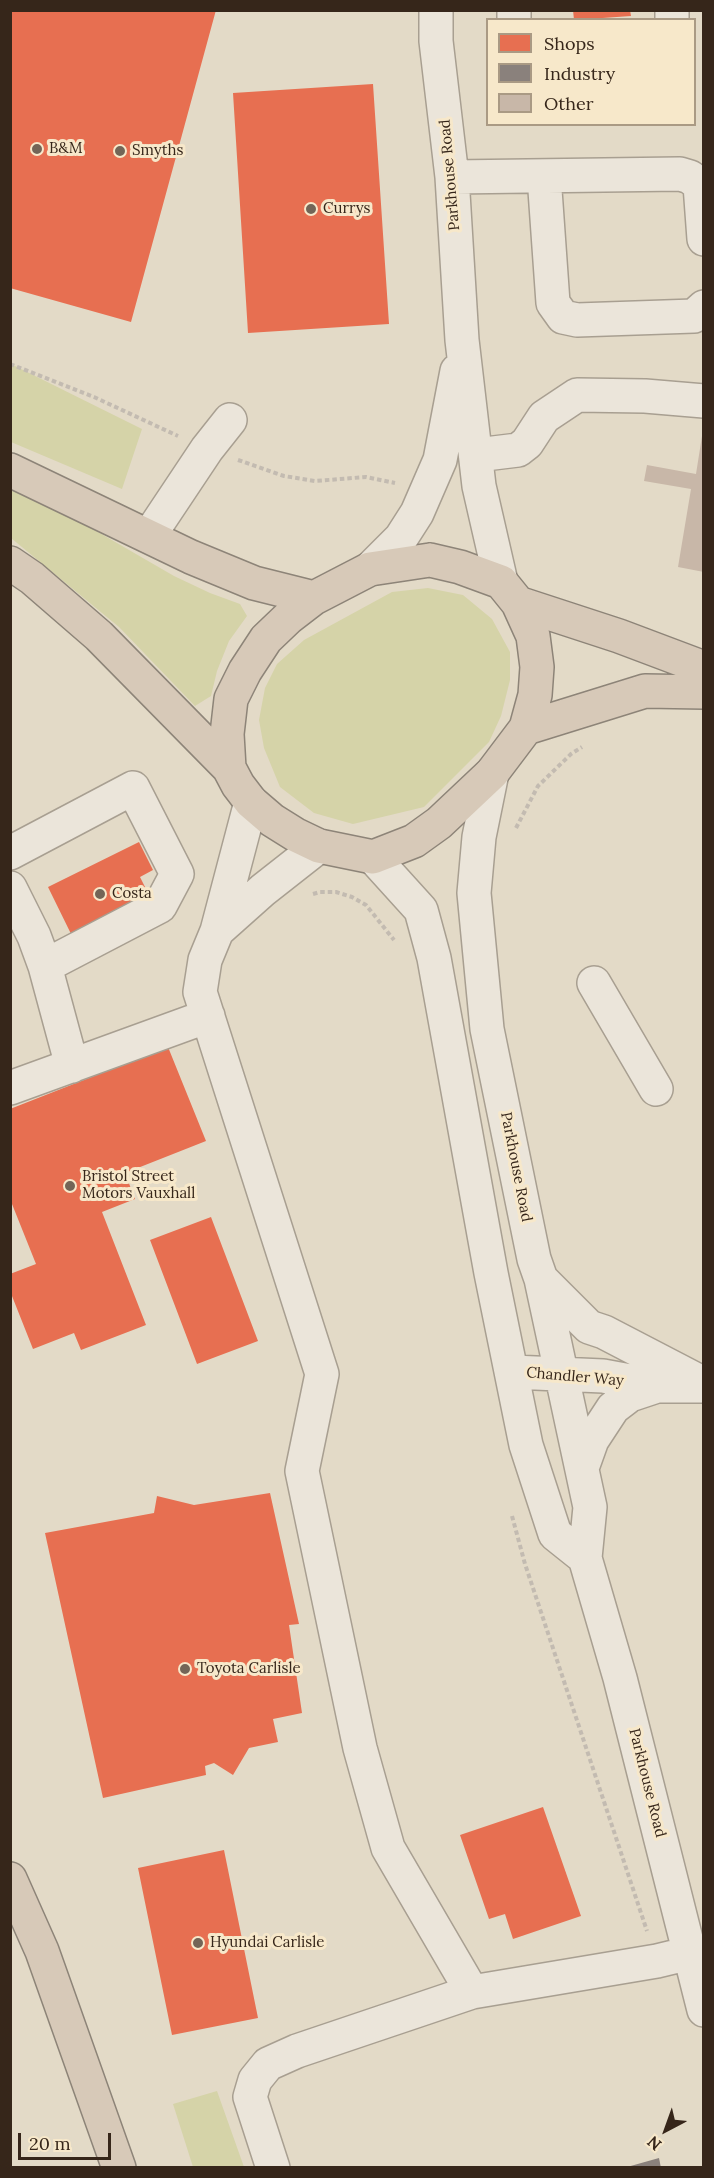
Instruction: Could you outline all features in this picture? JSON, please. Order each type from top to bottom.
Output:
[{"type":"highway","points":[[10,470],[148,536],[254,583],[314,598]]},
{"type":"highway","points":[[229,768],[227,734],[231,699],[245,670],[266,639],[314,598],[370,568],[430,560],[460,567],[510,593],[704,668]]},
{"type":"highway","points":[[10,563],[32,578],[99,636],[229,768],[251,802],[272,820],[319,846],[374,856],[414,841],[439,823],[492,773],[526,728],[535,695],[537,667],[532,636],[510,593]]},
{"type":"highway","points":[[526,728],[645,691],[704,692]]},
{"type":"highway","points":[[10,1879],[42,1951],[119,2168]]},
{"type":"street","name":"Parkhouse Road","points":[[436,10],[436,40],[452,177],[462,340],[479,486],[510,593]]},
{"type":"street","points":[[452,177],[680,174],[697,170],[704,239]]},
{"type":"street","points":[[544,176],[553,303],[563,317],[576,320],[694,316],[703,308]]},
{"type":"street","name":"Parkhouse Road","points":[[370,568],[400,538],[417,513],[440,460],[462,340]]},
{"type":"street","points":[[477,455],[518,450],[527,443],[544,417],[577,395],[645,396],[704,401]]},
{"type":"street","points":[[148,536],[207,449],[230,420]]},
{"type":"street","name":"Parkhouse Road","points":[[492,773],[479,837],[474,893],[487,1029],[534,1259],[541,1279],[590,1507],[585,1558],[620,1678],[704,2010]]},
{"type":"street","points":[[10,853],[133,788],[177,874],[160,906],[45,966]]},
{"type":"street","points":[[251,802],[236,866],[217,931],[205,960],[200,992],[322,1374],[302,1471],[360,1748],[388,1848],[472,1992]]},
{"type":"street","points":[[217,931],[263,890],[319,846]]},
{"type":"street","points":[[374,856],[421,910],[434,958],[491,1274],[513,1372],[526,1445],[555,1534],[585,1558]]},
{"type":"street","points":[[10,888],[34,936],[45,966],[72,1066]]},
{"type":"street","points":[[594,983],[656,1089]]},
{"type":"street","points":[[10,1088],[208,1016]]},
{"type":"street","name":"Chandler Way","points":[[541,1279],[589,1327],[604,1332],[704,1385]]},
{"type":"street","name":"Chandler Way","points":[[513,1372],[534,1347],[553,1336],[589,1327]]},
{"type":"street","name":"Chandler Way","points":[[513,1372],[603,1376],[657,1386],[704,1385]]},
{"type":"street","name":"Chandler Way","points":[[582,1468],[592,1440],[614,1408],[630,1395],[657,1386]]},
{"type":"street","points":[[273,2168],[250,2097],[255,2080],[268,2064],[297,2051],[472,1992],[657,1961],[690,1953]]},
{"type":"path","points":[[10,364],[94,397],[207,449],[284,476],[315,481],[366,477],[395,483],[423,498]]},
{"type":"path","points":[[515,829],[538,786],[571,754],[589,742]]},
{"type":"shaded area","points":[[11,364],[142,429],[122,489],[11,442]]},
{"type":"shaded area","points":[[10,487],[72,517],[174,576],[240,604],[247,616],[229,641],[217,671],[211,696],[195,706],[119,627],[11,538]]},
{"type":"shaded area","points":[[428,588],[463,595],[492,619],[510,652],[510,680],[501,716],[489,742],[424,807],[353,824],[314,813],[280,787],[264,748],[259,720],[265,688],[277,664],[304,640],[392,592]]},
{"type":"shaded area","points":[[217,2091],[244,2167],[193,2167],[173,2104]]},
{"type":"building: Shops","name":"Smyths","points":[[10,10],[216,10],[131,322],[10,288]]},
{"type":"building: Shops","points":[[573,10],[630,10],[631,16],[602,18],[574,18]]},
{"type":"building: Shops","name":"Currys","points":[[373,84],[389,324],[248,333],[233,93]]},
{"type":"building: Shops","name":"Costa","points":[[139,842],[153,870],[140,877],[152,901],[74,940],[48,887]]},
{"type":"building: Shops","name":"Bristol Street Motors Vauxhall","points":[[168,1047],[206,1141],[125,1173],[135,1199],[102,1212],[146,1325],[81,1350],[74,1333],[33,1349],[10,1291],[10,1274],[36,1264],[10,1199],[10,1109]]},
{"type":"building: Shops","points":[[211,1217],[258,1341],[197,1364],[150,1240]]},
{"type":"building: Shops","name":"Toyota Carlisle","points":[[270,1493],[299,1624],[289,1625],[302,1713],[273,1719],[278,1742],[249,1748],[233,1775],[214,1763],[205,1766],[206,1775],[103,1798],[45,1533],[154,1513],[157,1496],[194,1505]]},
{"type":"building: Shops","points":[[543,1807],[581,1916],[513,1939],[505,1914],[489,1919],[460,1835]]},
{"type":"building: Shops","name":"Hyundai Carlisle","points":[[224,1850],[258,2018],[172,2035],[138,1868]]},
{"type":"building: Industry","points":[[659,2158],[661,2168],[627,2168],[627,2167]]},
{"type":"building: Other","points":[[702,436],[704,436],[704,572],[678,567],[691,489],[644,481],[647,465],[696,474]]},
{"type":"place","name":"B&M","points":[[37,149]]},
{"type":"place","name":"Smyths","points":[[120,151]]},
{"type":"place","name":"Currys","points":[[311,209]]},
{"type":"place","name":"Costa","points":[[100,894]]},
{"type":"place","name":"Bristol Street Motors Vauxhall","points":[[70,1186]]},
{"type":"place","name":"Toyota Carlisle","points":[[185,1669]]},
{"type":"place","name":"Hyundai Carlisle","points":[[198,1943]]}]
